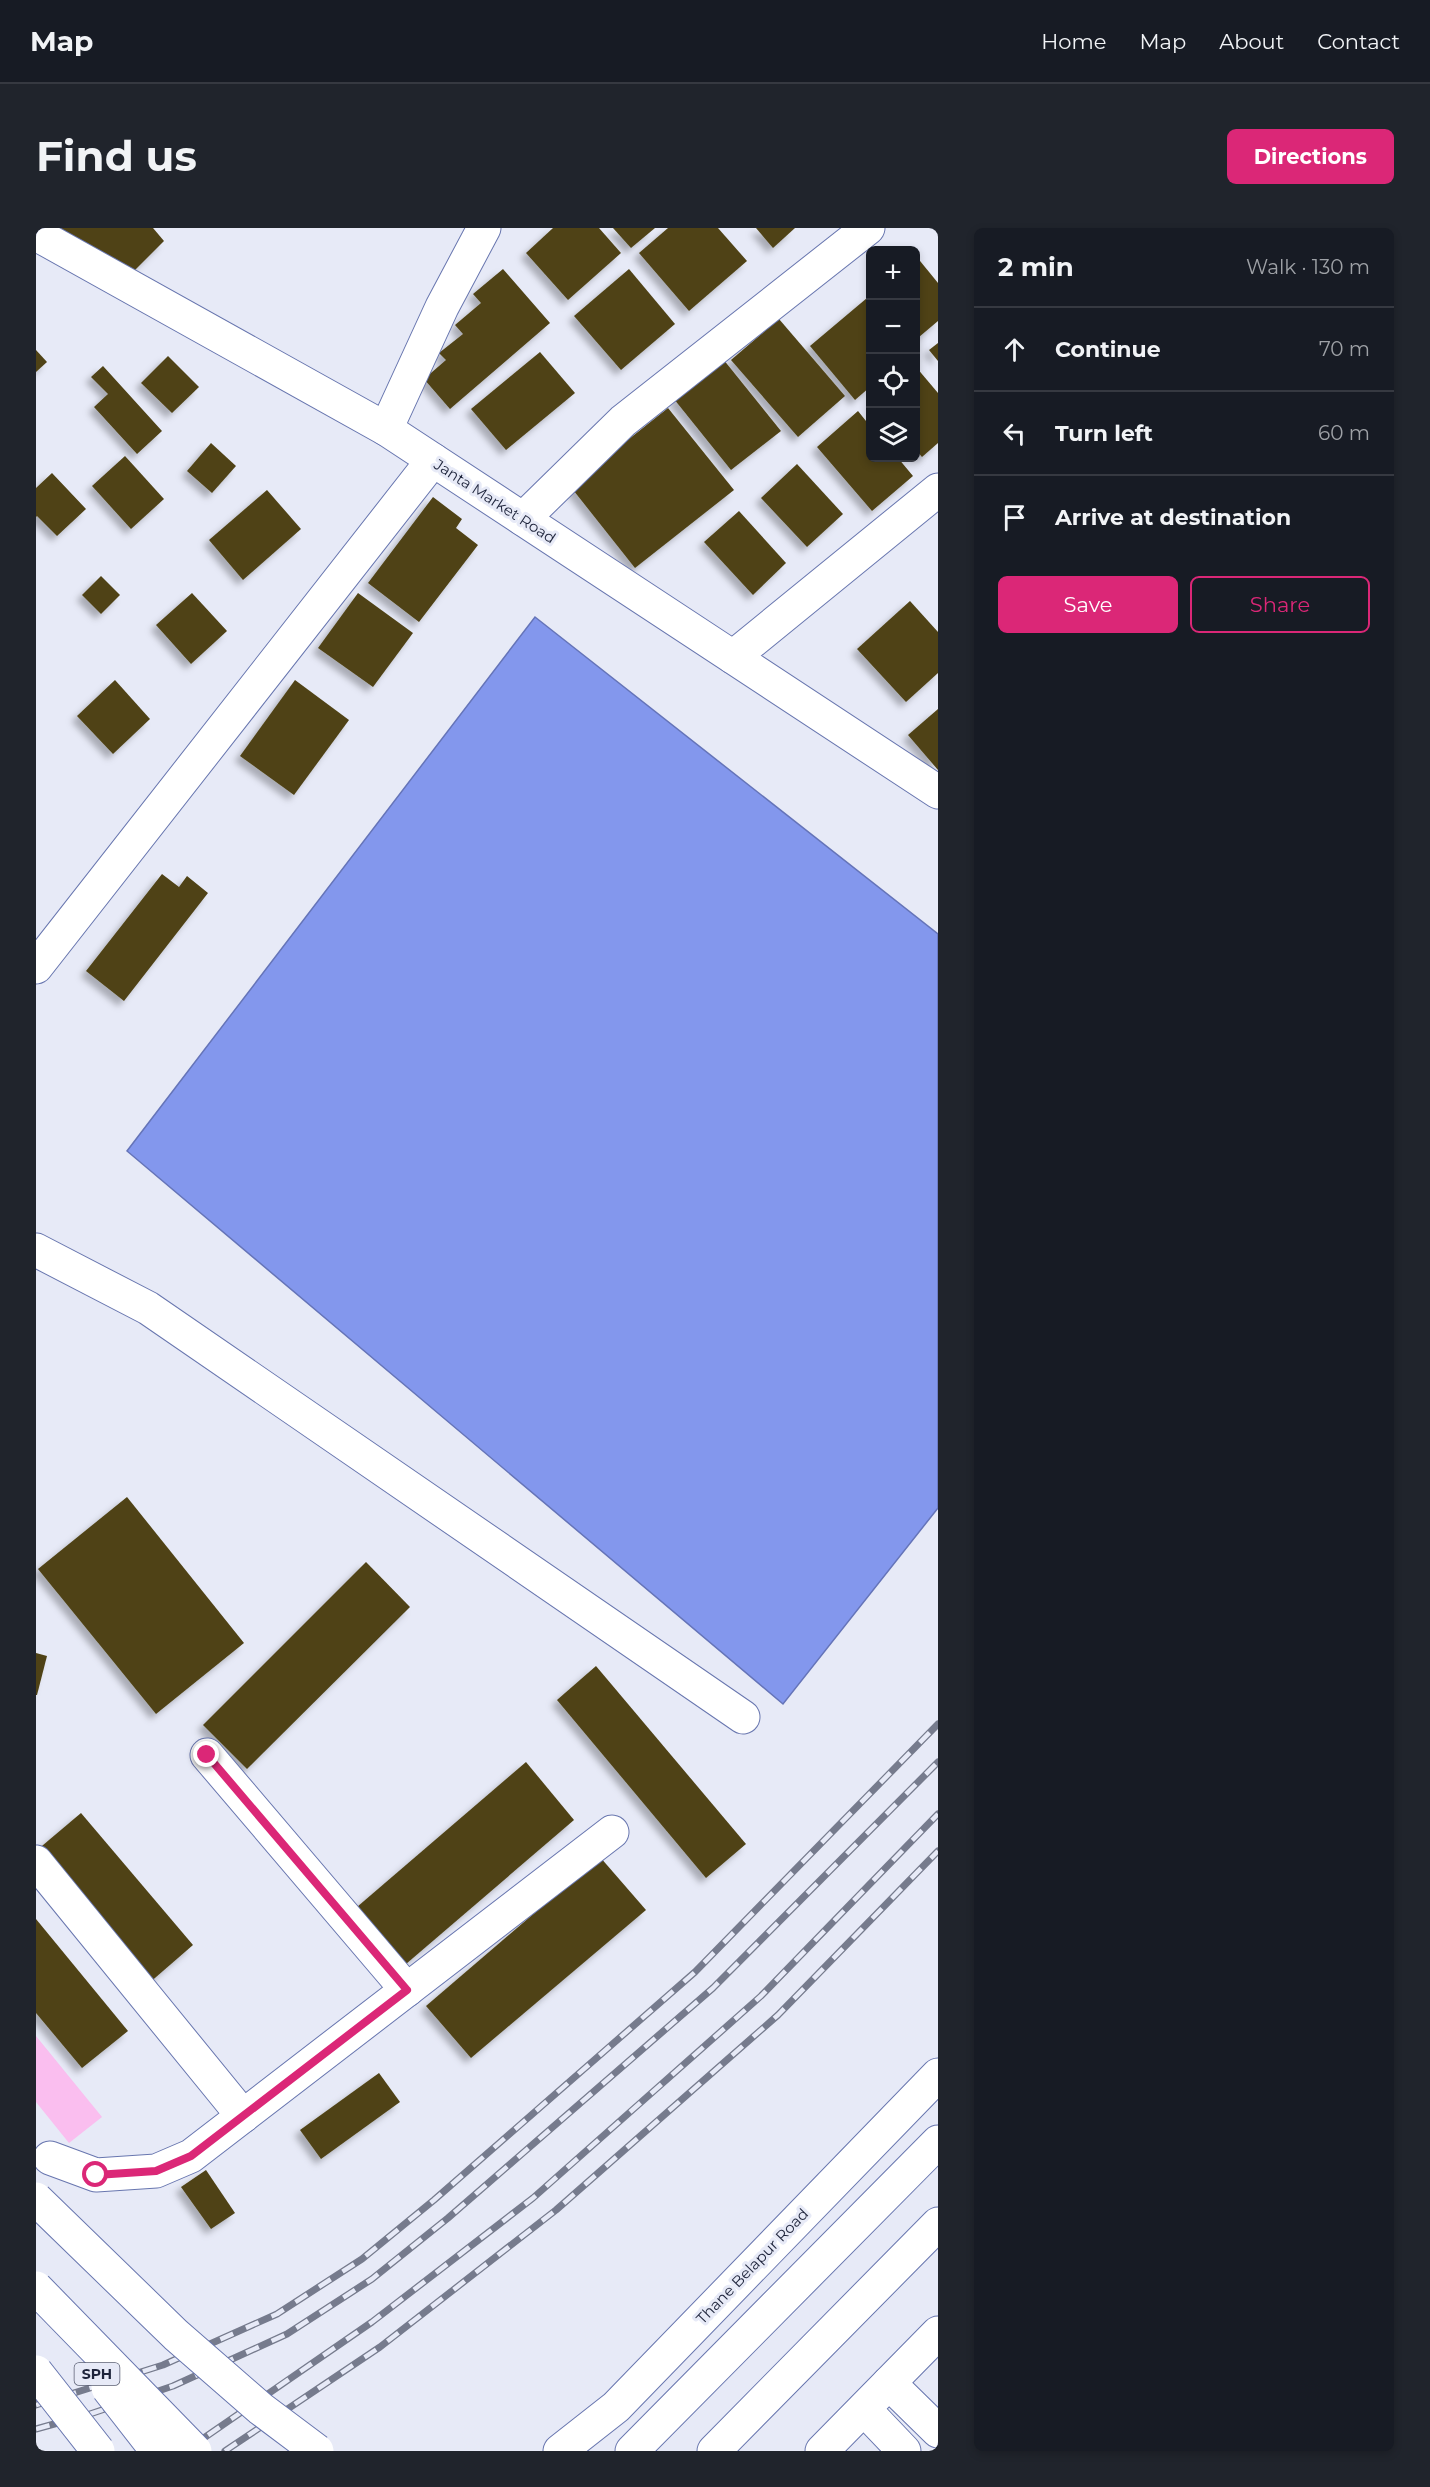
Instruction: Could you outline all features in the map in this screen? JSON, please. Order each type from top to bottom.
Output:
[{"type":"main road","points":[[386,429],[442,307],[484,228]]},
{"type":"main road","points":[[523,519],[623,421],[868,228]]},
{"type":"main road","name":"Janta Market Road","points":[[36,234],[386,429],[938,792]]},
{"type":"main road","points":[[36,967],[433,460]]},
{"type":"main road","points":[[733,657],[938,490]]},
{"type":"main road","points":[[36,1250],[148,1308],[744,1717]]},
{"type":"main road","points":[[207,1755],[407,1990]]},
{"type":"main road","points":[[41,2154],[96,2175],[156,2171],[191,2156],[612,1832]]},
{"type":"main road","points":[[36,1862],[243,2116]]},
{"type":"main road","name":"Thane Belapur Road","points":[[560,2451],[616,2407],[938,2075]]},
{"type":"main road","points":[[632,2451],[938,2142]]},
{"type":"main road","points":[[36,2199],[176,2335],[261,2409],[317,2451]]},
{"type":"main road","points":[[714,2451],[938,2224]]},
{"type":"main road","points":[[36,2288],[195,2451]]},
{"type":"main road","name":"SPH","points":[[36,2297],[157,2451]]},
{"type":"main road","points":[[822,2451],[938,2333]]},
{"type":"main road","points":[[36,2372],[98,2451]]},
{"type":"main road","points":[[889,2384],[938,2431]]},
{"type":"main road","points":[[864,2409],[904,2451]]},
{"type":"shaded area","points":[[36,2036],[102,2117],[69,2143],[36,2102]]},
{"type":"water","points":[[535,617],[938,934],[938,1508],[783,1704],[127,1151]]},
{"type":"building","points":[[55,228],[153,228],[164,241],[134,271]]},
{"type":"building","points":[[553,228],[599,228],[621,253],[568,300],[526,253]]},
{"type":"building","points":[[613,228],[655,228],[631,248]]},
{"type":"building","points":[[668,228],[718,228],[747,261],[689,311],[639,253]]},
{"type":"building","points":[[756,228],[795,228],[773,248]]},
{"type":"building","points":[[920,261],[938,283],[938,321],[920,336]]},
{"type":"building","points":[[503,269],[550,323],[450,409],[424,379],[446,360],[439,353],[463,334],[455,325],[481,303],[473,294]]},
{"type":"building","points":[[629,269],[675,324],[621,370],[574,316]]},
{"type":"building","points":[[866,299],[866,390],[855,400],[810,346]]},
{"type":"building","points":[[779,319],[845,396],[798,437],[731,360]]},
{"type":"building","points":[[938,343],[938,361],[929,350]]},
{"type":"building","points":[[36,350],[47,362],[36,372]]},
{"type":"building","points":[[540,352],[575,393],[506,450],[471,409]]},
{"type":"building","points":[[168,356],[199,387],[172,413],[141,383]]},
{"type":"building","points":[[723,359],[781,431],[731,470],[674,399]]},
{"type":"building","points":[[103,366],[162,431],[137,454],[94,407],[108,394],[91,377]]},
{"type":"building","points":[[920,372],[938,393],[938,443],[922,457],[920,455]]},
{"type":"building","points":[[668,408],[734,490],[635,568],[570,486]]},
{"type":"building","points":[[858,411],[866,421],[866,462],[901,462],[913,476],[872,511],[817,447]]},
{"type":"building","points":[[211,443],[236,466],[212,493],[187,471]]},
{"type":"building","points":[[125,456],[164,499],[131,529],[92,486]]},
{"type":"building","points":[[797,464],[843,514],[807,547],[761,498]]},
{"type":"building","points":[[52,473],[86,509],[57,536],[36,517],[36,488]]},
{"type":"building","points":[[267,490],[301,529],[243,580],[209,540]]},
{"type":"building","points":[[433,497],[462,519],[456,528],[478,545],[419,622],[368,583]]},
{"type":"building","points":[[739,511],[786,563],[753,595],[704,542]]},
{"type":"building","points":[[101,576],[120,595],[101,614],[82,595]]},
{"type":"building","points":[[192,593],[227,631],[191,664],[156,625]]},
{"type":"building","points":[[358,593],[413,633],[373,687],[318,648]]},
{"type":"building","points":[[910,601],[938,632],[938,673],[906,702],[857,649]]},
{"type":"building","points":[[115,680],[150,719],[113,754],[77,716]]},
{"type":"building","points":[[295,680],[349,720],[294,795],[240,756]]},
{"type":"building","points":[[938,709],[938,770],[908,735]]},
{"type":"building","points":[[162,874],[179,887],[187,876],[208,893],[124,1001],[86,971]]},
{"type":"building","points":[[127,1497],[244,1643],[156,1714],[38,1569]]},
{"type":"building","points":[[366,1562],[410,1607],[247,1769],[203,1725]]},
{"type":"building","points":[[36,1653],[47,1656],[37,1695],[36,1695]]},
{"type":"building","points":[[596,1666],[746,1844],[706,1878],[557,1700]]},
{"type":"building","points":[[526,1762],[574,1820],[399,1970],[350,1913]]},
{"type":"building","points":[[81,1813],[193,1945],[148,1984],[36,1851]]},
{"type":"building","points":[[600,1857],[646,1910],[471,2058],[426,2006]]},
{"type":"building","points":[[36,1919],[128,2031],[82,2068],[36,2013]]},
{"type":"building","points":[[379,2073],[400,2102],[321,2159],[300,2130]]},
{"type":"building","points":[[206,2170],[235,2213],[211,2229],[181,2187]]},
{"type":"railway","points":[[36,2405],[163,2365],[277,2314],[362,2259],[434,2200],[695,1972],[938,1724]]},
{"type":"railway","points":[[36,2429],[87,2415],[173,2386],[287,2334],[372,2279],[448,2218],[713,1988],[938,1762]]},
{"type":"railway","points":[[185,2451],[372,2322],[533,2198],[761,1996],[938,1814]]},
{"type":"railway","points":[[225,2451],[380,2347],[556,2210],[778,2015],[938,1851]]},
{"type":"route","points":[[96,2175],[156,2171],[191,2156],[407,1990],[207,1755]]}]
